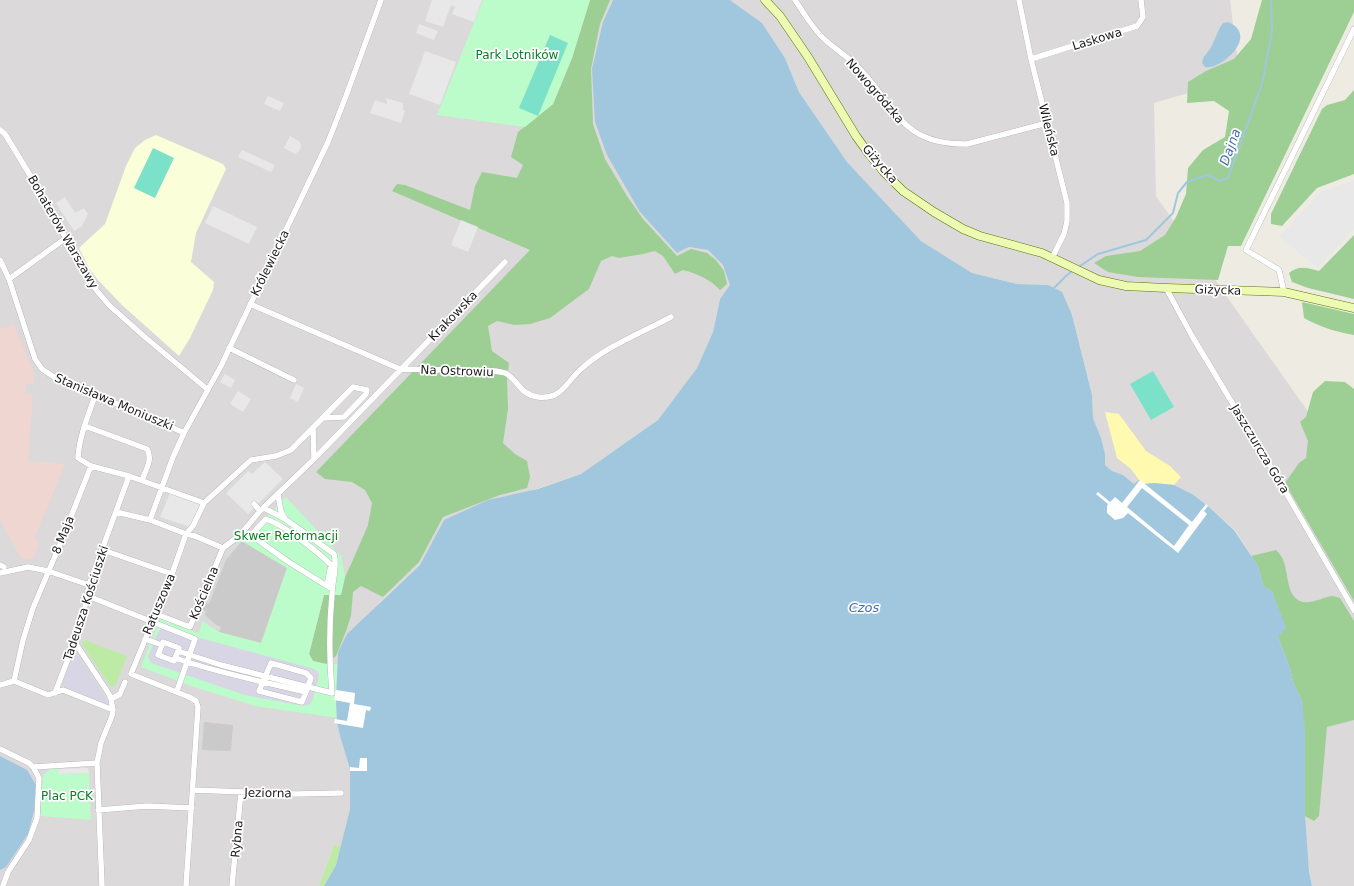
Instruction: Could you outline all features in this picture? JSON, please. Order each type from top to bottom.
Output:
[{"type":"street","name":"Królewiecka","points":[[150,520],[173,457],[184,433],[221,366],[328,142],[381,0]]},
{"type":"street","name":"Giżycka","points":[[765,0],[774,8],[787,26],[868,154],[903,191],[963,229],[980,236],[1042,253],[1099,280],[1126,286],[1284,292],[1354,308]]},
{"type":"street","name":"Nowogródzka","points":[[795,0],[817,33],[861,70],[902,123],[926,138],[954,144],[967,144],[1046,123]]},
{"type":"street","name":"Wileńska","points":[[1019,0],[1031,59],[1046,115],[1046,123],[1067,203],[1067,221],[1064,234],[1052,258]]},
{"type":"street","name":"Laskowa","points":[[1031,59],[1137,26],[1143,17],[1141,0]]},
{"type":"street","points":[[1284,292],[1279,270],[1246,250],[1354,29]]},
{"type":"street","name":"Bohaterów Warszawy","points":[[0,130],[5,134],[97,291],[110,306],[207,389]]},
{"type":"street","points":[[9,280],[66,238]]},
{"type":"street","name":"Stanisława Moniuszki","points":[[0,260],[9,280],[35,359],[42,369],[54,377],[95,396],[139,412],[184,433]]},
{"type":"street","name":"Krakowska","points":[[223,548],[240,535],[262,510],[314,459],[505,262]]},
{"type":"street","name":"Jaszczurcza Góra","points":[[1166,288],[1192,336],[1354,610]]},
{"type":"street","points":[[250,304],[400,369]]},
{"type":"street","name":"Na Ostrowiu","points":[[400,369],[495,371],[507,374],[525,393],[537,397],[549,397],[563,390],[581,369],[609,349],[671,317]]},
{"type":"street","points":[[229,348],[294,380]]},
{"type":"street","points":[[95,396],[85,426],[78,452],[78,458],[91,466],[142,480],[204,503],[251,460],[276,456],[291,450],[322,418],[353,387],[367,390],[366,394],[344,417],[322,418]]},
{"type":"street","points":[[85,426],[147,449],[150,454],[149,462],[142,480]]},
{"type":"street","points":[[314,427],[314,459]]},
{"type":"street","name":"8 Maja","points":[[14,681],[23,640],[33,608],[91,466]]},
{"type":"street","name":"Tadeusza Kościuszki","points":[[55,693],[74,641],[90,585],[129,476]]},
{"type":"street","points":[[278,495],[281,511],[285,519]]},
{"type":"street","name":"Ratuszowa","points":[[194,790],[198,718],[198,707],[196,701],[177,691],[131,674],[151,622],[156,614],[172,574],[186,534],[193,526],[204,503]]},
{"type":"street","points":[[175,658],[263,682],[332,693],[330,641],[332,589],[336,560],[334,554],[285,519],[262,510],[254,504]]},
{"type":"street","points":[[116,512],[150,520],[223,548]]},
{"type":"street","points":[[251,535],[266,519],[274,522],[321,554],[331,565],[326,586]]},
{"type":"street","points":[[240,535],[251,535],[287,561],[332,589]]},
{"type":"street","name":"Kościelna","points":[[156,614],[190,627],[223,548]]},
{"type":"street","points":[[103,550],[172,574]]},
{"type":"street","points":[[0,573],[28,568],[48,571],[90,585]]},
{"type":"street","points":[[88,596],[195,639],[178,688]]},
{"type":"street","points":[[145,639],[162,646]]},
{"type":"street","points":[[74,641],[109,694],[113,710],[98,754],[97,763],[102,886]]},
{"type":"street","points":[[178,651],[174,661],[158,655],[163,642],[179,648],[178,651],[189,656],[266,676],[307,689]]},
{"type":"street","points":[[271,663],[306,673],[311,678],[302,702],[259,691],[266,676],[271,663]]},
{"type":"street","points":[[0,684],[14,681],[48,695],[59,690],[63,690],[113,710]]},
{"type":"street","points":[[111,699],[120,694],[125,682]]},
{"type":"street","points":[[0,749],[29,763],[34,767],[39,778],[37,818],[29,840],[8,872],[3,886]]},
{"type":"street","points":[[34,767],[97,763]]},
{"type":"street","points":[[186,886],[194,790]]},
{"type":"street","name":"Jeziorna","points":[[194,790],[341,793]]},
{"type":"street","name":"Rybna","points":[[232,886],[240,792]]},
{"type":"street","points":[[98,810],[148,806],[192,808]]},
{"type":"shaded area","points":[[0,0],[613,0],[603,22],[640,212],[677,253],[689,247],[708,250],[723,265],[731,285],[720,299],[713,332],[697,368],[658,420],[581,474],[444,520],[420,565],[380,602],[338,652],[337,723],[350,769],[350,809],[341,846],[334,845],[319,886],[0,886]]},
{"type":"shaded area","points":[[432,0],[482,0],[474,22],[452,14],[455,7],[451,5],[443,27],[425,21]]},
{"type":"shaded area","points":[[730,0],[1230,0],[1240,78],[1154,103],[1156,196],[1354,477],[1354,886],[1312,886],[1258,566],[1235,530],[1192,494],[1174,485],[1134,485],[1123,475],[1112,471],[1105,465],[1105,454],[1101,438],[1093,418],[1092,395],[1072,315],[1048,285],[1017,284],[972,273],[921,241],[847,162],[799,92],[785,58],[762,23]]},
{"type":"shaded area","points":[[419,24],[438,31],[434,40],[416,33]]},
{"type":"shaded area","points":[[425,51],[456,62],[440,105],[409,94]]},
{"type":"shaded area","points":[[268,96],[284,103],[280,111],[264,104]]},
{"type":"shaded area","points":[[386,98],[403,103],[403,110],[405,111],[401,123],[370,113],[375,100],[387,104]]},
{"type":"shaded area","points":[[156,135],[223,164],[226,169],[196,233],[191,262],[214,282],[213,290],[190,338],[179,356],[122,305],[98,280],[89,268],[79,248],[105,224],[126,166],[135,148],[145,140]]},
{"type":"shaded area","points":[[290,136],[300,142],[301,147],[295,154],[284,148]]},
{"type":"shaded area","points":[[242,150],[275,165],[271,172],[238,157]]},
{"type":"shaded area","points":[[1354,180],[1354,229],[1318,268],[1279,237],[1320,192]]},
{"type":"shaded area","points":[[65,197],[75,213],[84,208],[88,214],[82,226],[74,231],[56,203]]},
{"type":"shaded area","points":[[213,206],[257,227],[249,244],[205,223]]},
{"type":"shaded area","points":[[461,220],[478,227],[468,252],[451,245]]},
{"type":"shaded area","points":[[14,325],[34,373],[34,384],[26,384],[25,394],[33,395],[28,461],[65,464],[35,537],[39,543],[33,560],[21,558],[0,520],[0,329]]},
{"type":"shaded area","points":[[225,374],[235,380],[231,388],[220,382]]},
{"type":"shaded area","points":[[296,384],[304,388],[298,402],[290,398]]},
{"type":"shaded area","points":[[238,391],[251,399],[243,412],[230,404]]},
{"type":"shaded area","points":[[265,462],[283,479],[248,514],[226,493],[248,471],[252,474]]},
{"type":"shaded area","points":[[170,493],[200,504],[190,527],[160,517]]},
{"type":"shaded area","points":[[242,541],[287,568],[261,643],[219,632],[221,627],[205,615],[206,611],[200,609],[202,602],[209,604],[226,560]]},
{"type":"shaded area","points":[[163,628],[314,669],[318,672],[319,677],[313,699],[310,704],[304,706],[245,695],[151,663],[148,657],[158,632]]},
{"type":"shaded area","points":[[73,649],[108,702],[108,705],[61,685]]},
{"type":"shaded area","points":[[204,722],[233,725],[231,750],[202,750]]},
{"type":"shaded area","points":[[88,768],[89,773],[59,774],[59,769]]},
{"type":"green space","name":"Park Lotników","points":[[483,0],[590,0],[572,58],[553,104],[525,127],[437,115]]},
{"type":"green space","points":[[590,0],[610,0],[600,24],[591,69],[593,124],[605,159],[627,196],[643,219],[677,256],[691,249],[707,253],[716,260],[724,271],[727,284],[720,290],[708,280],[694,273],[683,270],[675,274],[663,256],[655,251],[619,258],[612,256],[601,261],[589,289],[550,318],[530,324],[515,325],[497,321],[488,326],[492,351],[509,363],[507,378],[508,409],[503,443],[515,454],[527,461],[530,477],[527,488],[500,495],[443,517],[419,562],[383,597],[361,586],[353,592],[351,616],[336,656],[326,664],[313,661],[309,654],[324,595],[341,594],[345,577],[368,525],[372,503],[365,490],[352,482],[325,479],[316,472],[530,250],[392,191],[397,184],[405,185],[470,210],[475,186],[482,172],[517,178],[523,165],[511,157],[518,132],[553,104],[572,58]]},
{"type":"green space","points":[[1262,0],[1354,0],[1354,12],[1241,246],[1228,246],[1218,280],[1138,277],[1108,272],[1094,263],[1106,256],[1140,251],[1165,235],[1176,217],[1186,194],[1188,168],[1203,150],[1225,137],[1229,111],[1214,101],[1187,103],[1188,82],[1206,71],[1234,59],[1251,39]]},
{"type":"green space","points":[[550,35],[568,43],[538,116],[519,108]]},
{"type":"green space","points":[[1354,90],[1354,174],[1317,188],[1282,226],[1271,224],[1271,214],[1322,109],[1327,105],[1345,100]]},
{"type":"green space","points":[[153,148],[174,158],[155,198],[134,188]]},
{"type":"green space","points":[[1354,235],[1354,299],[1308,288],[1292,282],[1289,273],[1300,268],[1319,271]]},
{"type":"green space","points":[[1302,302],[1354,314],[1354,335],[1328,329],[1304,318]]},
{"type":"green space","points":[[1153,371],[1174,407],[1151,420],[1130,384]]},
{"type":"green space","points":[[1325,381],[1345,382],[1354,389],[1354,601],[1285,483],[1299,463],[1306,458],[1308,441],[1300,422],[1306,417],[1313,392]]},
{"type":"green space","name":"Skwer Reformacji","points":[[286,497],[341,556],[345,577],[341,595],[324,595],[309,654],[313,661],[326,664],[338,664],[336,700],[338,718],[255,706],[194,687],[141,667],[160,619],[199,633],[202,621],[219,632],[261,643],[287,568],[242,541]]},
{"type":"green space","points":[[1276,550],[1284,561],[1290,590],[1298,600],[1306,602],[1331,596],[1340,598],[1354,621],[1354,720],[1327,727],[1319,816],[1314,821],[1305,816],[1302,701],[1293,682],[1290,668],[1278,637],[1273,593],[1263,585],[1258,566],[1251,556]]},
{"type":"green space","points":[[85,640],[127,656],[114,686],[110,686],[84,647],[82,642]]},
{"type":"green space","name":"Plac PCK","points":[[51,769],[59,769],[59,774],[89,773],[91,820],[40,816],[43,775]]},
{"type":"green space","points":[[334,845],[341,846],[336,865],[324,886],[319,886]]},
{"type":"sand","points":[[1105,412],[1119,414],[1146,451],[1170,466],[1181,477],[1174,485],[1154,483],[1144,484],[1131,469],[1117,458]]},
{"type":"water","name":"Czos","points":[[613,0],[730,0],[762,23],[785,58],[799,92],[847,162],[921,241],[972,273],[1017,284],[1048,285],[1062,292],[1072,315],[1092,395],[1093,418],[1101,438],[1105,454],[1105,465],[1112,471],[1123,475],[1134,484],[1139,480],[1144,484],[1154,483],[1174,485],[1192,494],[1208,506],[1234,530],[1258,566],[1263,585],[1273,593],[1286,628],[1278,637],[1290,668],[1293,682],[1302,701],[1305,730],[1305,816],[1309,871],[1312,886],[324,886],[336,865],[350,809],[350,769],[337,723],[336,700],[338,652],[347,634],[420,565],[444,520],[488,500],[538,489],[581,474],[658,420],[697,368],[713,332],[720,299],[730,285],[723,265],[708,250],[689,247],[677,253],[640,212],[607,155],[595,122],[592,69],[603,22]]},
{"type":"water","points":[[1228,22],[1237,28],[1240,36],[1239,43],[1234,51],[1219,64],[1211,67],[1205,67],[1202,63],[1204,57],[1212,46],[1223,23]]},
{"type":"water","points":[[0,756],[27,770],[36,785],[34,811],[28,834],[6,867],[0,870]]},
{"type":"pier","points":[[1140,480],[1192,522],[1206,504],[1208,506],[1204,511],[1207,514],[1178,553],[1128,513],[1123,518],[1115,520],[1107,513],[1108,504],[1096,494],[1098,492],[1110,502],[1115,497],[1122,503]],"holes":[[[1142,488],[1189,525],[1174,546],[1127,507]]]},
{"type":"pier","points":[[336,690],[355,693],[354,704],[371,707],[370,711],[366,710],[363,728],[334,723],[335,719],[347,721],[350,703],[334,700]]},
{"type":"pier","points":[[360,758],[367,758],[367,771],[350,771],[350,767],[359,768]]},
{"type":"waterway","name":"Dajna","points":[[1077,268],[1098,254],[1146,240],[1173,213],[1178,193],[1187,182],[1207,175],[1220,181],[1228,178],[1262,84],[1272,31],[1271,0]]},
{"type":"waterway","name":"Dajna","points":[[1054,288],[1074,270]]}]
